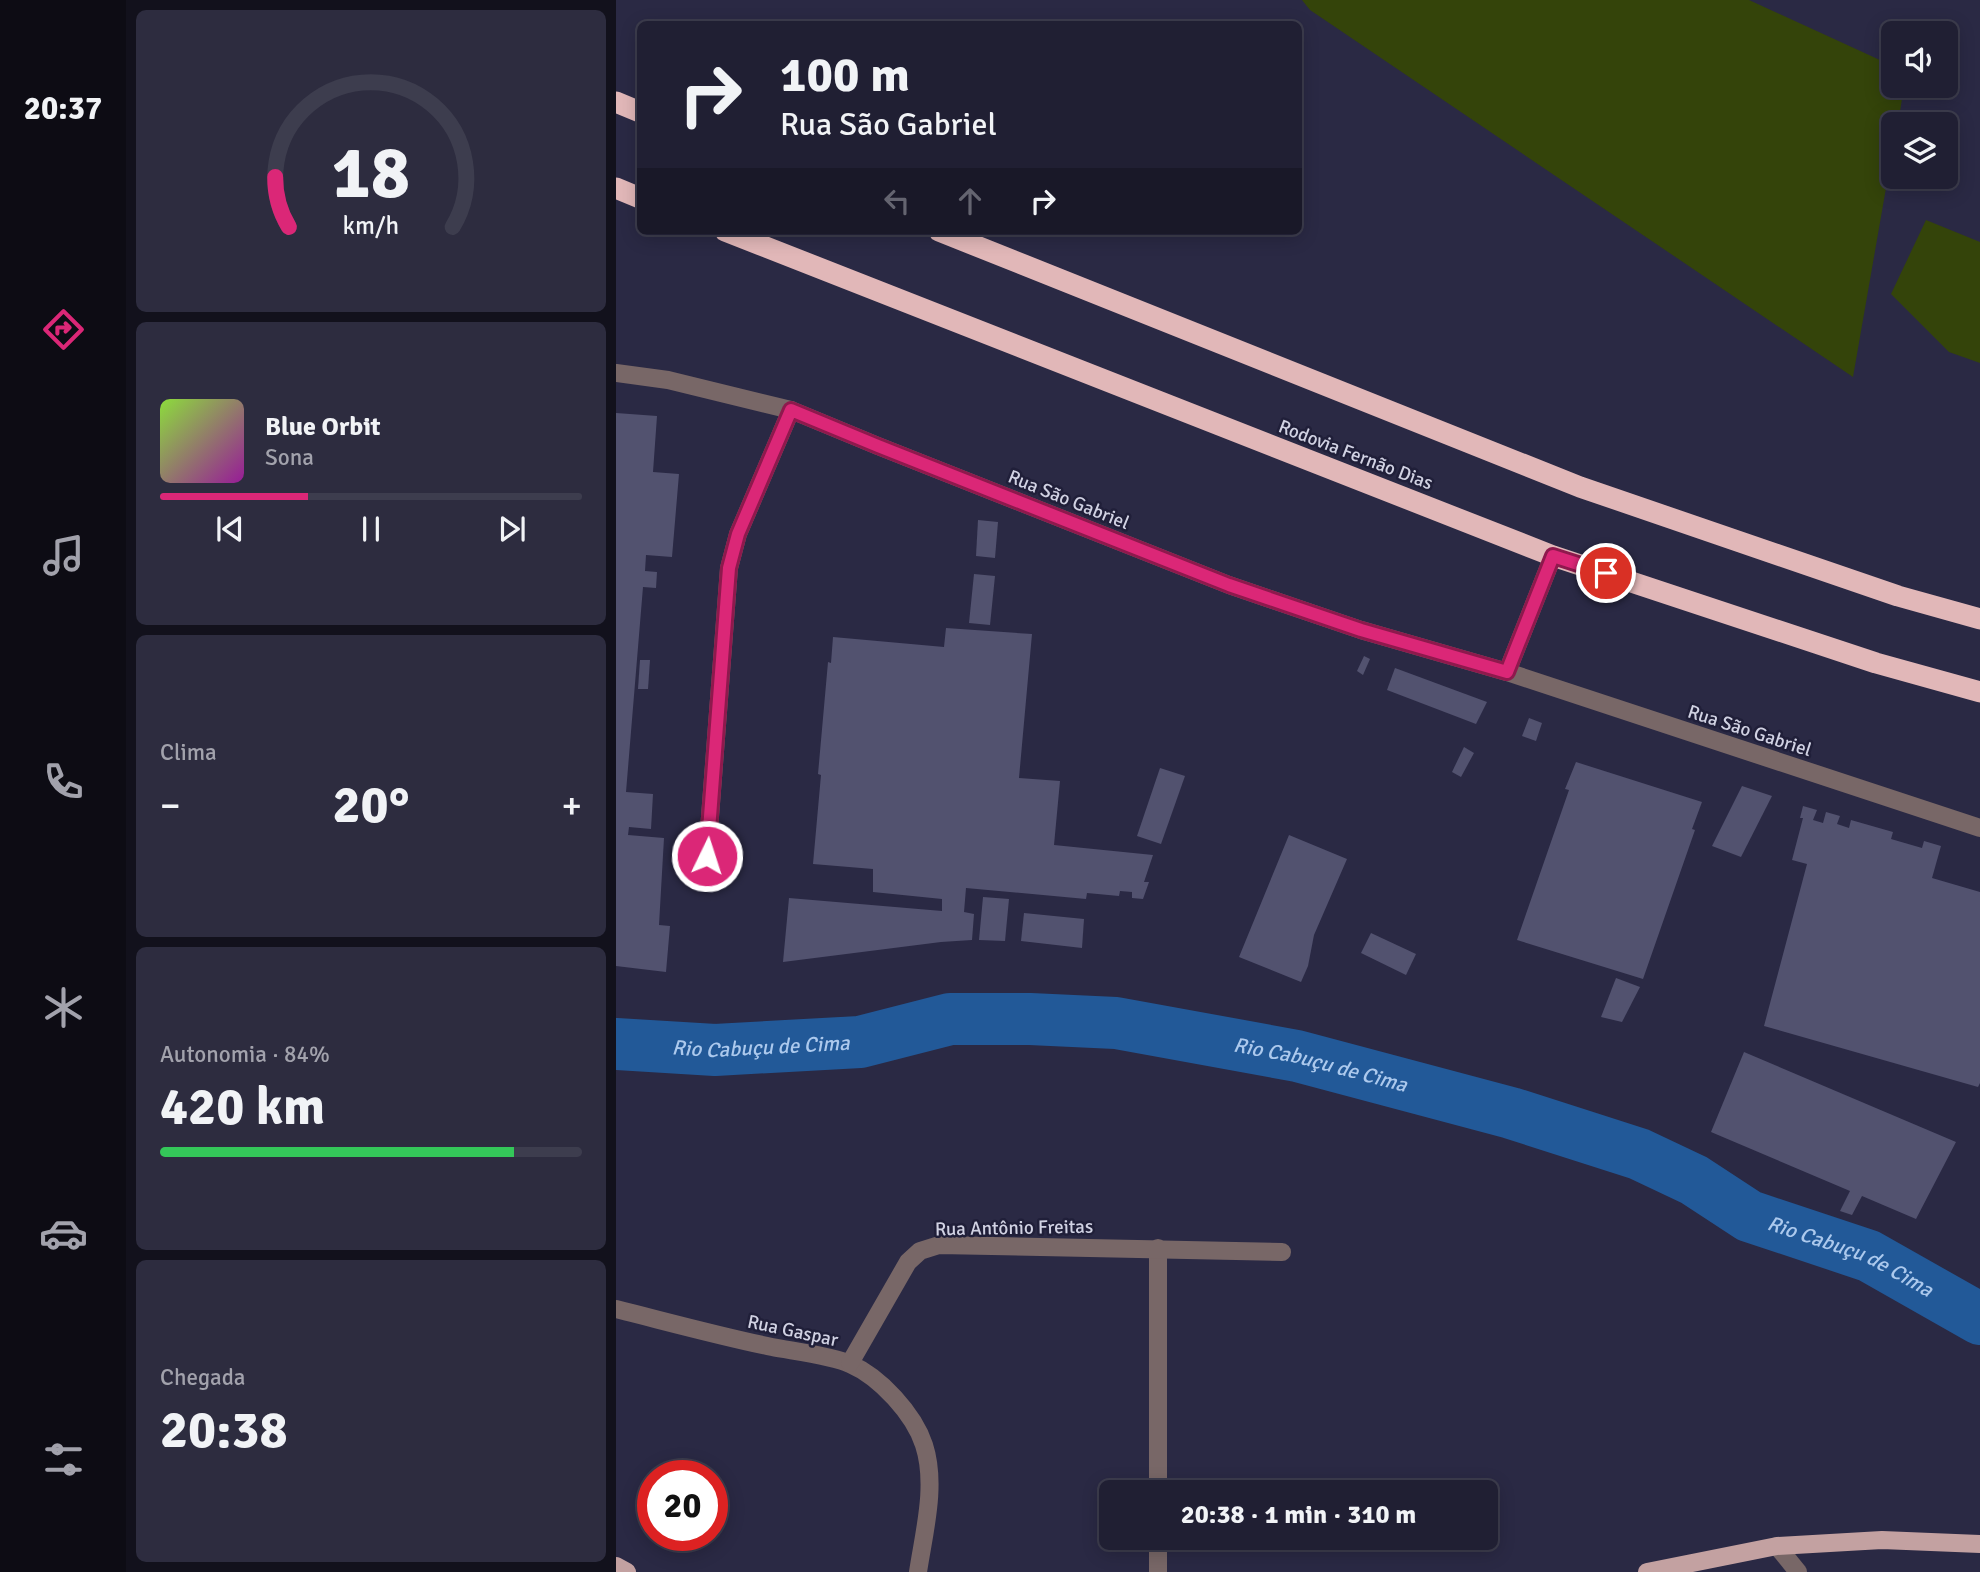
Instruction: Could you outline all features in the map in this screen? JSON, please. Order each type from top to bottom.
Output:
[{"type":"highway","points":[[616,102],[637,111]]},
{"type":"highway","points":[[616,188],[637,197]]},
{"type":"highway","name":"Rodovia Fernão Dias","points":[[735,235],[1553,556],[1876,663],[1980,692]]},
{"type":"highway","points":[[949,235],[1580,487],[1898,596],[1980,619]]},
{"type":"main road","points":[[1647,1572],[1777,1546],[1882,1540],[1980,1544]]},
{"type":"main road","points":[[616,1566],[626,1572]]},
{"type":"street","name":"Rua São Gabriel","points":[[616,373],[668,380],[791,410],[1229,585],[1361,630],[1507,672],[1980,828]]},
{"type":"street","points":[[707,856],[729,568],[738,534],[791,410]]},
{"type":"street","points":[[1507,672],[1553,556]]},
{"type":"street","name":"Rua Antônio Freitas","points":[[850,1363],[908,1262],[920,1251],[939,1245],[1282,1252]]},
{"type":"street","points":[[1158,1248],[1158,1480]]},
{"type":"street","name":"Rua Gaspar","points":[[616,1309],[722,1336],[850,1363],[887,1390],[910,1418],[924,1445],[930,1476],[918,1572]]},
{"type":"street","points":[[1777,1546],[1798,1572]]},
{"type":"street","points":[[1158,1550],[1158,1572]]},
{"type":"green space","points":[[1302,0],[1749,0],[1881,60],[1881,98],[1902,98],[1900,112],[1881,112],[1881,189],[1886,189],[1853,377],[1310,10]]},
{"type":"green space","points":[[1926,220],[1980,242],[1980,363],[1949,352],[1891,294]]},
{"type":"building","points":[[616,413],[657,416],[653,472],[679,474],[672,557],[646,555],[645,571],[657,572],[656,588],[643,587],[626,792],[653,794],[651,829],[629,827],[628,835],[664,838],[659,925],[670,926],[666,972],[616,966]]},
{"type":"building","points":[[978,520],[998,522],[995,558],[976,556]]},
{"type":"building","points":[[974,574],[995,576],[990,625],[969,623]]},
{"type":"building","points":[[946,628],[1032,634],[1019,778],[1060,781],[1054,845],[1153,855],[1144,882],[1149,882],[1143,899],[1132,898],[1132,892],[1120,891],[1119,896],[1087,893],[1086,899],[966,888],[964,912],[974,914],[972,940],[783,962],[789,898],[942,911],[942,899],[873,892],[873,869],[813,864],[821,775],[818,774],[828,662],[831,663],[833,637],[944,647]]},
{"type":"building","points":[[1364,656],[1370,659],[1363,675],[1357,671]]},
{"type":"building","points":[[640,660],[650,660],[648,689],[638,689]]},
{"type":"building","points":[[1395,668],[1487,702],[1476,724],[1387,690]]},
{"type":"building","points":[[1529,718],[1542,723],[1536,741],[1522,736]]},
{"type":"building","points":[[1464,747],[1474,753],[1461,777],[1452,772]]},
{"type":"building","points":[[1576,762],[1702,802],[1692,829],[1695,830],[1643,979],[1517,940],[1569,790],[1565,789]]},
{"type":"building","points":[[1160,768],[1185,776],[1161,844],[1137,836]]},
{"type":"building","points":[[1742,786],[1772,796],[1741,857],[1712,846]]},
{"type":"building","points":[[1803,806],[1817,810],[1813,820],[1823,823],[1826,812],[1840,816],[1837,824],[1849,828],[1851,820],[1893,832],[1891,839],[1922,848],[1924,841],[1941,846],[1932,878],[1980,892],[1978,1087],[1764,1026],[1807,864],[1792,860],[1803,818],[1800,818]]},
{"type":"building","points":[[1289,835],[1347,859],[1314,935],[1308,966],[1301,982],[1239,957]]},
{"type":"building","points":[[983,897],[1009,899],[1005,941],[979,940]]},
{"type":"building","points":[[1024,913],[1084,919],[1082,948],[1021,941]]},
{"type":"building","points":[[1371,933],[1416,954],[1406,975],[1361,953]]},
{"type":"building","points":[[1616,978],[1640,987],[1622,1022],[1601,1017]]},
{"type":"building","points":[[1744,1052],[1956,1142],[1916,1219],[1862,1196],[1852,1215],[1840,1211],[1850,1191],[1711,1132]]},
{"type":"waterway","name":"Rio Cabuçu de Cima","points":[[616,1044],[715,1050],[860,1042],[950,1019],[1030,1019],[1116,1023],[1297,1056],[1511,1113],[1639,1154],[1694,1180],[1749,1216],[1869,1256],[1980,1319]]},
{"type":"route","points":[[707,856],[729,568],[738,534],[791,410],[1229,585],[1361,630],[1507,672],[1553,556],[1606,573]]}]
